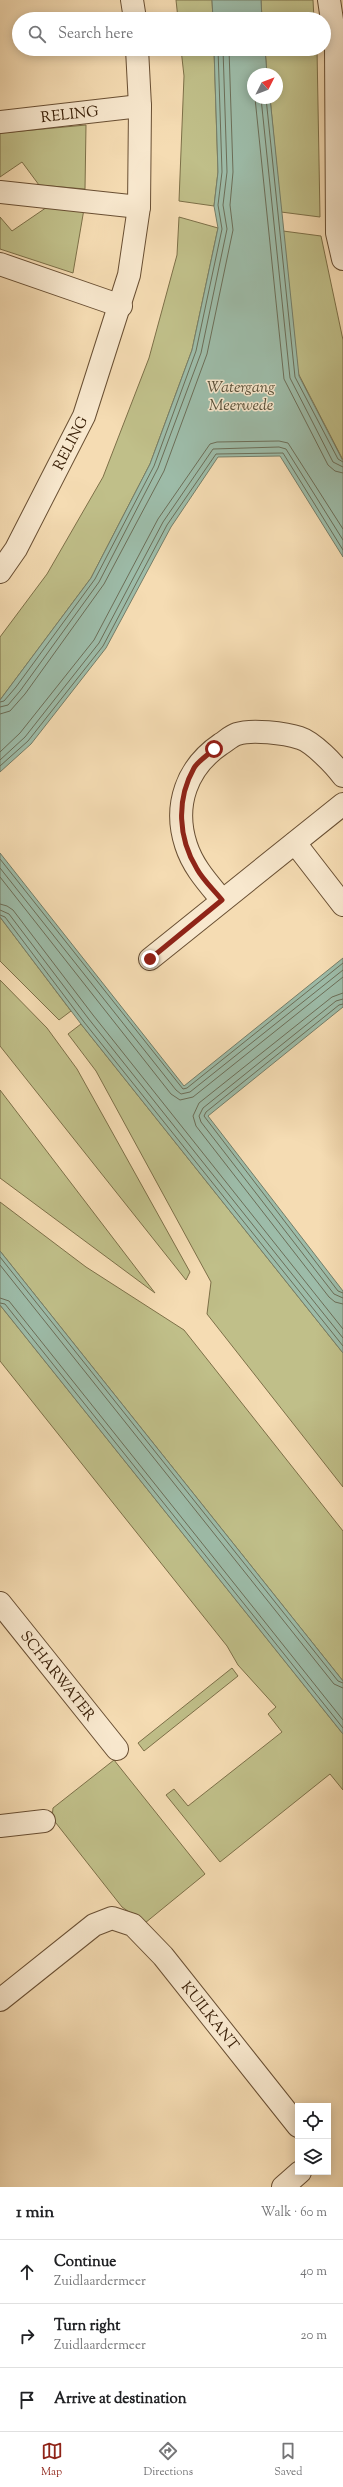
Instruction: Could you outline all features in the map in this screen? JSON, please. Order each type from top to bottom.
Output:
[{"type":"street","points":[[132,0],[134,12]]},
{"type":"street","points":[[329,0],[331,12]]},
{"type":"street","points":[[331,13],[336,47],[337,233],[343,259]]},
{"type":"street","name":"RELING","points":[[0,572],[16,549],[84,416],[121,306],[129,274],[139,207],[140,106],[137,56]]},
{"type":"street","name":"RELING","points":[[0,122],[140,106]]},
{"type":"street","points":[[0,192],[139,207]]},
{"type":"street","points":[[0,264],[121,306]]},
{"type":"street","points":[[222,900],[197,869],[186,845],[180,818],[184,792],[195,767],[214,749],[237,734],[268,732],[301,738],[333,763],[343,776]]},
{"type":"street","points":[[150,959],[343,804]]},
{"type":"street","points":[[295,843],[343,905]]},
{"type":"street","name":"SCHARWATER","points":[[0,1603],[117,1749]]},
{"type":"street","points":[[0,1826],[44,1820]]},
{"type":"street","name":"KUILKANT","points":[[0,2000],[94,1925],[112,1918],[133,1925],[162,1956],[295,2122]]},
{"type":"street","points":[[283,2187],[297,2175]]},
{"type":"shaded area","points":[[176,0],[212,0],[213,12],[177,12]]},
{"type":"shaded area","points":[[261,0],[313,0],[314,12],[262,12]]},
{"type":"shaded area","points":[[182,56],[214,56],[218,172],[214,206],[179,201],[184,76]]},
{"type":"shaded area","points":[[266,56],[317,56],[320,217],[281,212],[271,104],[283,104],[283,68],[267,68]]},
{"type":"shaded area","points":[[86,125],[85,189],[39,185],[22,162],[0,177],[0,133]]},
{"type":"shaded area","points":[[50,205],[84,209],[73,273],[0,249],[0,217],[12,231]]},
{"type":"shaded area","points":[[179,217],[218,228],[192,350],[150,464],[91,578],[0,700],[0,637],[47,574],[103,477],[149,358],[177,255]]},
{"type":"shaded area","points":[[283,231],[321,236],[343,340],[343,460],[298,373]]},
{"type":"shaded area","points":[[0,917],[71,1011],[59,1020],[0,961]]},
{"type":"shaded area","points":[[0,980],[47,1028],[77,1069],[190,1272],[186,1280],[0,1046]]},
{"type":"shaded area","points":[[81,1024],[343,1353],[343,1487],[207,1314],[211,1282],[96,1071],[68,1034]]},
{"type":"shaded area","points":[[0,1090],[155,1293],[0,1178]]},
{"type":"shaded area","points":[[0,1202],[86,1267],[184,1330],[343,1531],[343,1681],[0,1251]]},
{"type":"shaded area","points":[[0,1305],[343,1734],[343,1790],[330,1774],[220,1862],[166,1795],[174,1789],[188,1806],[282,1732],[268,1714],[276,1707],[238,1665],[227,1646],[0,1361]]},
{"type":"shaded area","points":[[232,1668],[238,1676],[144,1751],[138,1743]]},
{"type":"shaded area","points":[[114,1760],[205,1874],[145,1923],[122,1907],[52,1818],[53,1808]]},
{"type":"water","points":[[212,0],[261,0],[262,12],[213,12]]},
{"type":"water","name":"Watergang Meerwede","points":[[214,56],[266,56],[267,68],[247,68],[247,104],[271,104],[299,376],[343,461],[343,557],[280,456],[218,457],[171,527],[106,648],[31,744],[0,772],[0,700],[91,578],[150,464],[192,350],[218,228],[214,206],[218,172]]},
{"type":"water","points":[[0,853],[184,1086],[343,958],[343,1007],[208,1116],[343,1291],[343,1353],[81,1024],[0,917]]},
{"type":"water","points":[[0,1251],[343,1681],[343,1734],[0,1305]]},
{"type":"route","points":[[150,959],[222,900],[197,869],[186,845],[180,818],[184,792],[195,767],[214,749]]}]
